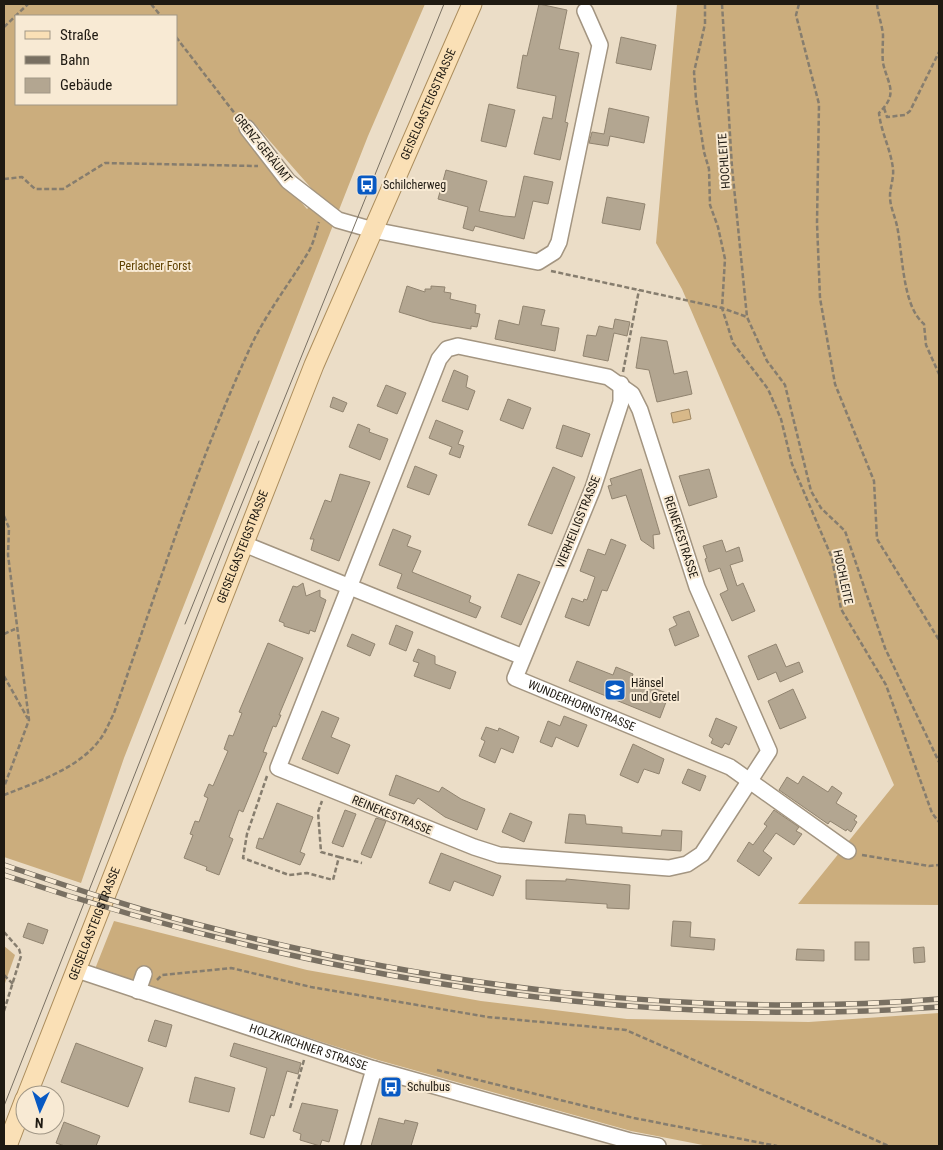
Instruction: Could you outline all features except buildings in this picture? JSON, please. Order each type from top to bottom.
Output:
[{"type":"main road","name":"GEISELGASTEIGSTRASSE","points":[[31,1085],[314,365],[472,4]]},
{"type":"main road","points":[[7,1146],[15,1125]]},
{"type":"street","points":[[374,230],[538,262],[554,252],[559,242],[600,46],[585,11]]},
{"type":"street","name":"GRENZ-GERÄUMT","points":[[247,128],[269,159],[288,181],[323,211],[338,220],[374,230]]},
{"type":"street","name":"REINEKESTRASSE","points":[[458,346],[608,377],[621,384],[632,394],[640,410],[697,587],[769,751],[702,854],[687,864],[669,868],[499,855],[457,841],[278,768],[427,388],[439,359],[447,349],[458,346]]},
{"type":"street","name":"VIERHEILIGSTRASSE","points":[[524,657],[593,488],[622,402],[621,384]]},
{"type":"street","points":[[244,544],[350,585],[524,657]]},
{"type":"street","name":"WUNDERHORNSTRASSE","points":[[524,657],[515,678],[721,762],[750,780],[848,851]]},
{"type":"street","name":"HOLZKIRCHNER STRASSE","points":[[77,970],[141,981],[374,1069],[629,1144],[658,1146]]},
{"type":"street","points":[[352,1146],[374,1069]]},
{"type":"path","points":[[17,15],[28,4]]},
{"type":"path","points":[[151,4],[160,15]]},
{"type":"path","name":"HOCHLEITE","points":[[705,4],[705,24],[694,72],[704,152],[709,170],[710,205],[718,227],[725,259],[722,308],[733,343],[768,389],[781,419],[792,464],[832,558],[840,610],[886,685],[932,813],[939,822]]},
{"type":"path","name":"HOCHLEITE","points":[[722,4],[732,166],[747,317],[767,361],[784,385],[811,491],[821,508],[845,531],[886,648],[939,762]]},
{"type":"path","points":[[799,4],[796,15],[818,104],[817,223],[820,298],[835,384],[874,481],[877,539],[939,640]]},
{"type":"path","points":[[877,4],[878,21],[882,32],[883,63],[892,88],[888,104],[879,113],[893,169],[890,196],[906,279],[906,291],[915,317],[924,324],[926,345],[939,374]]},
{"type":"path","points":[[4,27],[15,16]]},
{"type":"path","name":"GRENZ-GERÄUMT","points":[[178,40],[247,128]]},
{"type":"path","points":[[884,108],[887,118],[905,115],[910,111],[939,52]]},
{"type":"path","points":[[4,179],[22,177],[35,189],[63,189],[105,163],[258,166],[269,159]]},
{"type":"path","points":[[4,795],[48,777],[81,758],[101,738],[114,713],[206,454],[231,391],[251,346],[279,295],[310,249],[314,236]]},
{"type":"path","points":[[538,262],[550,270],[722,308],[747,317]]},
{"type":"path","points":[[621,384],[639,290]]},
{"type":"path","points":[[4,516],[9,528],[8,555],[15,629],[29,720],[4,788]]},
{"type":"path","points":[[4,634],[15,629]]},
{"type":"path","points":[[4,676],[29,720]]},
{"type":"path","points":[[278,768],[267,775],[248,834],[243,858],[289,875],[307,873],[333,880],[339,857]]},
{"type":"path","points":[[321,803],[318,812],[321,852],[362,863]]},
{"type":"path","points":[[848,851],[895,860],[939,865]]},
{"type":"path","points":[[4,932],[19,949],[21,956],[4,1011]]},
{"type":"path","points":[[141,981],[154,982],[162,975],[231,968],[311,987],[488,1018],[626,1030],[889,1146]]},
{"type":"path","points":[[4,975],[13,984]]},
{"type":"path","points":[[290,1108],[304,1059]]},
{"type":"path","points":[[427,1068],[634,1118],[777,1146]]},
{"type":"green space","name":"Perlacher Forst","points":[[4,4],[425,4],[368,136],[124,758],[81,883],[4,857]],"holes":[[[254,123],[319,197],[307,209],[242,134]]]},
{"type":"green space","points":[[677,4],[939,4],[939,905],[798,904],[894,785],[682,289],[656,243]]},
{"type":"green space","points":[[114,921],[307,970],[481,1001],[627,1019],[809,1022],[939,1013],[939,1146],[708,1146],[631,1131],[378,1060],[95,969]]},
{"type":"green space","points":[[4,946],[15,955],[4,986]]},
{"type":"shaded area","points":[[689,409],[691,419],[673,423],[671,413]]},
{"type":"tram line","points":[[4,1106],[226,543],[444,4]]},
{"type":"tram line","points":[[185,624],[259,441]]},
{"type":"railway","points":[[4,865],[123,904],[196,924],[378,965],[471,981],[564,993],[658,1001],[752,1005],[846,1004],[939,999]]},
{"type":"railway","points":[[4,875],[118,911],[233,941],[348,967],[465,988],[583,1002],[701,1010],[820,1012],[939,1007]]},
{"type":"place","name":"Schilcherweg","points":[[367,185]]},
{"type":"place","name":"Hänsel und Gretel","points":[[615,690]]},
{"type":"place","name":"Schulbus","points":[[391,1087]]}]
